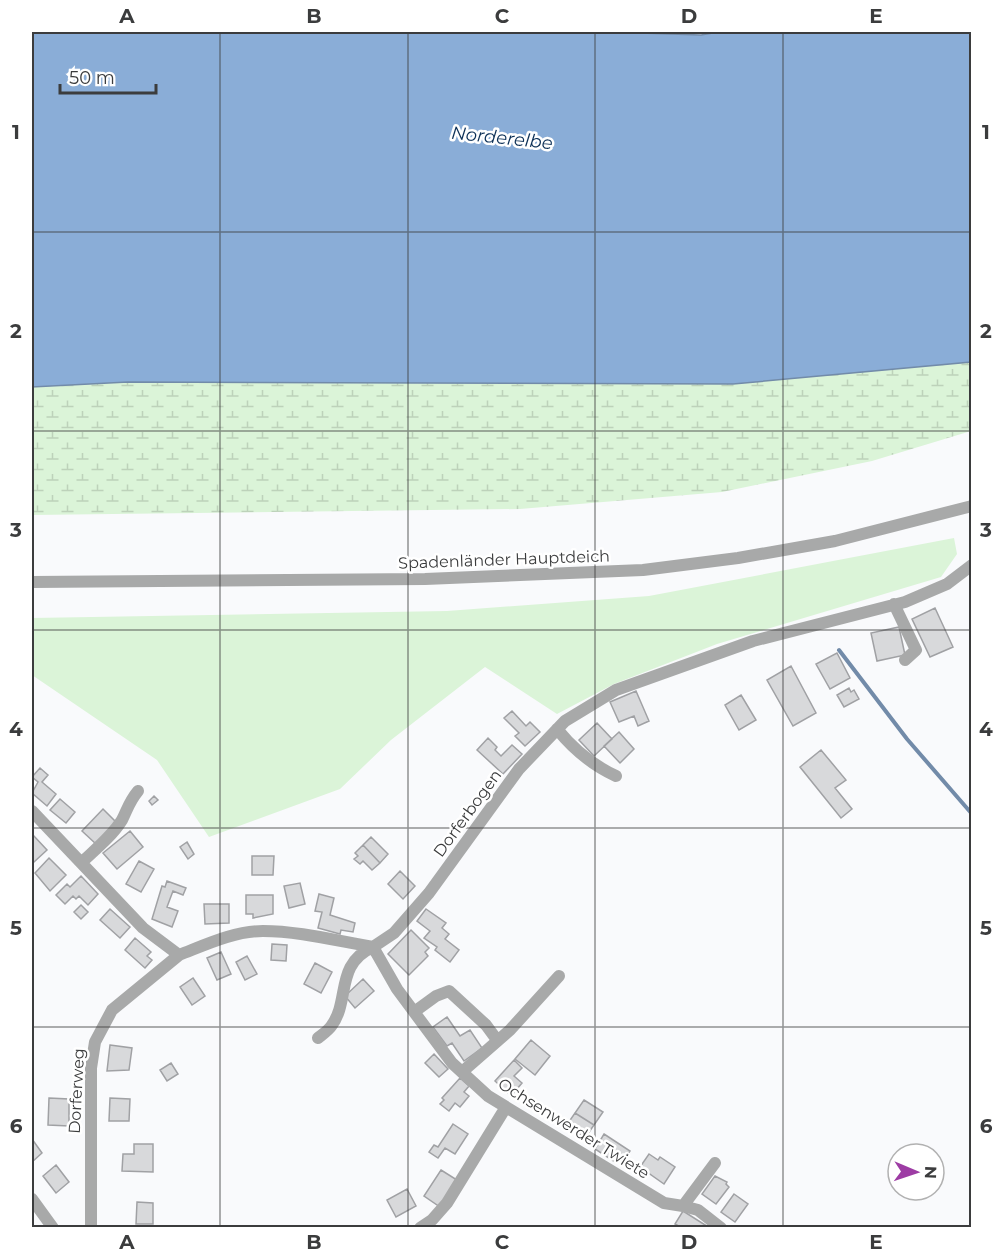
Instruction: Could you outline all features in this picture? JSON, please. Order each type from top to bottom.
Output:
[{"type":"street","name":"Spadenländer Hauptdeich","points":[[32,582],[425,579],[544,576],[643,570],[738,558],[835,541],[972,506]]},
{"type":"street","name":"Dorferbogen","points":[[318,1038],[332,1026],[338,1014],[343,979],[362,952],[394,933],[429,893],[519,769],[565,721],[616,690],[753,641],[894,604],[947,584],[972,565]]},
{"type":"street","points":[[894,604],[916,650],[905,660]]},
{"type":"street","points":[[557,729],[572,747],[588,760],[616,776]]},
{"type":"street","points":[[82,862],[111,834],[123,818],[127,805],[138,791]]},
{"type":"street","points":[[32,811],[143,928],[179,956],[215,940],[261,931],[307,935],[373,947]]},
{"type":"street","name":"Ochsenwerder Twiete","points":[[373,947],[414,1012],[452,1063],[488,1096],[664,1203],[698,1210],[721,1227]]},
{"type":"street","name":"Dorferweg","points":[[91,1227],[91,1068],[95,1042],[112,1010],[179,956]]},
{"type":"street","points":[[462,1072],[497,1040],[559,976]]},
{"type":"street","points":[[414,1012],[436,996],[449,991],[486,1025],[497,1040]]},
{"type":"street","points":[[420,1227],[432,1220],[447,1203],[506,1107]]},
{"type":"street","points":[[683,1206],[714,1163]]},
{"type":"street","points":[[32,1198],[53,1227]]},
{"type":"green space","points":[[971,362],[971,431],[872,461],[722,492],[520,509],[32,515],[32,387],[128,382],[733,384]]},
{"type":"green space","points":[[954,538],[957,554],[941,577],[717,644],[614,684],[557,714],[485,667],[391,740],[340,789],[209,837],[157,760],[32,675],[32,618],[447,611],[649,596]]},
{"type":"water","name":"Norderelbe","points":[[32,32],[609,32],[701,35],[719,32],[971,32],[971,362],[733,384],[128,382],[32,387]]},
{"type":"building","points":[[935,608],[953,647],[930,657],[912,619]]},
{"type":"building","points":[[899,627],[905,655],[877,661],[871,633]]},
{"type":"building","points":[[837,653],[850,678],[830,689],[816,664]]},
{"type":"building","points":[[791,666],[816,713],[793,726],[767,680]]},
{"type":"building","points":[[849,688],[851,692],[854,690],[859,699],[844,707],[837,695]]},
{"type":"building","points":[[636,691],[649,721],[638,726],[634,716],[619,722],[610,702]]},
{"type":"building","points":[[741,695],[756,720],[739,730],[725,705]]},
{"type":"building","points":[[512,711],[526,726],[530,722],[540,732],[525,746],[515,736],[519,733],[504,718]]},
{"type":"building","points":[[597,723],[612,739],[594,756],[579,740]]},
{"type":"building","points":[[619,732],[634,749],[620,763],[604,746]]},
{"type":"building","points":[[488,738],[497,747],[495,750],[501,756],[512,745],[522,754],[503,774],[477,750]]},
{"type":"building","points":[[821,750],[846,780],[835,788],[852,809],[841,818],[800,767]]},
{"type":"building","points":[[40,768],[48,775],[42,782],[56,794],[47,806],[32,793],[38,782],[32,777]]},
{"type":"building","points":[[154,796],[158,800],[152,805],[149,801]]},
{"type":"building","points":[[60,799],[75,812],[66,823],[50,810]]},
{"type":"building","points":[[103,809],[117,823],[96,844],[82,831]]},
{"type":"building","points":[[130,831],[143,847],[117,869],[103,853]]},
{"type":"building","points":[[33,835],[47,850],[34,862],[32,860]]},
{"type":"building","points":[[371,837],[388,854],[380,863],[363,845]]},
{"type":"building","points":[[187,842],[194,854],[188,859],[180,847]]},
{"type":"building","points":[[363,845],[380,863],[372,870],[363,861],[360,864],[354,859],[358,856],[355,853]]},
{"type":"building","points":[[252,856],[274,856],[273,875],[252,875]]},
{"type":"building","points":[[49,858],[66,875],[50,891],[35,873]]},
{"type":"building","points":[[139,861],[154,869],[141,892],[126,884]]},
{"type":"building","points":[[400,871],[415,886],[403,899],[388,884]]},
{"type":"building","points":[[81,876],[98,894],[88,905],[79,896],[76,899],[73,896],[65,904],[56,895],[67,884],[70,887]]},
{"type":"building","points":[[167,881],[186,888],[183,895],[173,891],[167,907],[178,911],[172,927],[152,919],[162,886],[165,887]]},
{"type":"building","points":[[300,883],[305,904],[289,908],[284,886]]},
{"type":"building","points":[[319,894],[334,898],[330,915],[355,923],[353,932],[341,930],[340,934],[318,928],[322,912],[315,911]]},
{"type":"building","points":[[246,895],[273,895],[273,914],[253,918],[253,914],[246,914]]},
{"type":"building","points":[[204,904],[229,904],[229,923],[205,924]]},
{"type":"building","points":[[81,905],[88,912],[81,919],[74,912]]},
{"type":"building","points":[[110,909],[130,927],[120,938],[100,920]]},
{"type":"building","points":[[426,909],[446,923],[442,928],[449,934],[445,939],[459,950],[450,962],[435,950],[437,947],[424,938],[430,931],[417,921]]},
{"type":"building","points":[[411,930],[429,948],[425,952],[428,956],[409,975],[388,954]]},
{"type":"building","points":[[135,938],[151,952],[147,956],[152,960],[145,968],[125,950]]},
{"type":"building","points":[[272,944],[287,945],[286,961],[271,960]]},
{"type":"building","points":[[221,952],[231,974],[217,980],[207,958]]},
{"type":"building","points":[[247,956],[257,974],[245,980],[236,962]]},
{"type":"building","points":[[315,963],[332,972],[321,993],[304,984]]},
{"type":"building","points":[[193,978],[205,996],[192,1005],[180,987]]},
{"type":"building","points":[[363,979],[374,991],[355,1008],[345,996]]},
{"type":"building","points":[[447,1017],[460,1036],[470,1030],[482,1048],[464,1061],[452,1043],[447,1046],[433,1027]]},
{"type":"building","points":[[531,1040],[550,1056],[535,1075],[515,1059]]},
{"type":"building","points":[[110,1045],[132,1048],[129,1070],[107,1071]]},
{"type":"building","points":[[434,1054],[448,1069],[439,1077],[425,1063]]},
{"type":"building","points":[[514,1060],[522,1068],[514,1076],[522,1083],[511,1096],[495,1081]]},
{"type":"building","points":[[171,1063],[178,1074],[167,1081],[160,1070]]},
{"type":"building","points":[[460,1078],[469,1086],[464,1092],[469,1096],[460,1107],[455,1103],[449,1111],[440,1104],[444,1100],[442,1098]]},
{"type":"building","points":[[49,1098],[69,1099],[69,1126],[48,1125]]},
{"type":"building","points":[[110,1098],[130,1099],[129,1121],[109,1121]]},
{"type":"building","points":[[584,1100],[603,1112],[594,1125],[575,1113]]},
{"type":"building","points":[[575,1113],[594,1125],[585,1138],[566,1126]]},
{"type":"building","points":[[453,1124],[468,1134],[455,1154],[445,1148],[438,1158],[429,1152],[434,1145],[438,1147]]},
{"type":"building","points":[[604,1134],[630,1151],[625,1159],[620,1155],[615,1162],[595,1149]]},
{"type":"building","points":[[32,1139],[42,1153],[32,1162]]},
{"type":"building","points":[[134,1144],[153,1144],[153,1172],[122,1171],[123,1154],[134,1154]]},
{"type":"building","points":[[649,1154],[658,1160],[660,1157],[675,1167],[664,1184],[640,1167]]},
{"type":"building","points":[[56,1165],[69,1182],[56,1193],[43,1176]]},
{"type":"building","points":[[441,1170],[457,1180],[440,1207],[424,1196]]},
{"type":"building","points":[[715,1176],[727,1182],[729,1187],[716,1204],[702,1194]]},
{"type":"building","points":[[407,1189],[416,1206],[396,1217],[387,1200]]},
{"type":"building","points":[[734,1194],[748,1204],[735,1222],[721,1212]]},
{"type":"building","points":[[137,1202],[153,1203],[153,1224],[136,1224]]},
{"type":"building","points":[[683,1211],[710,1228],[682,1228],[675,1224]]},
{"type":"waterway","points":[[839,650],[907,739],[972,814]]}]
